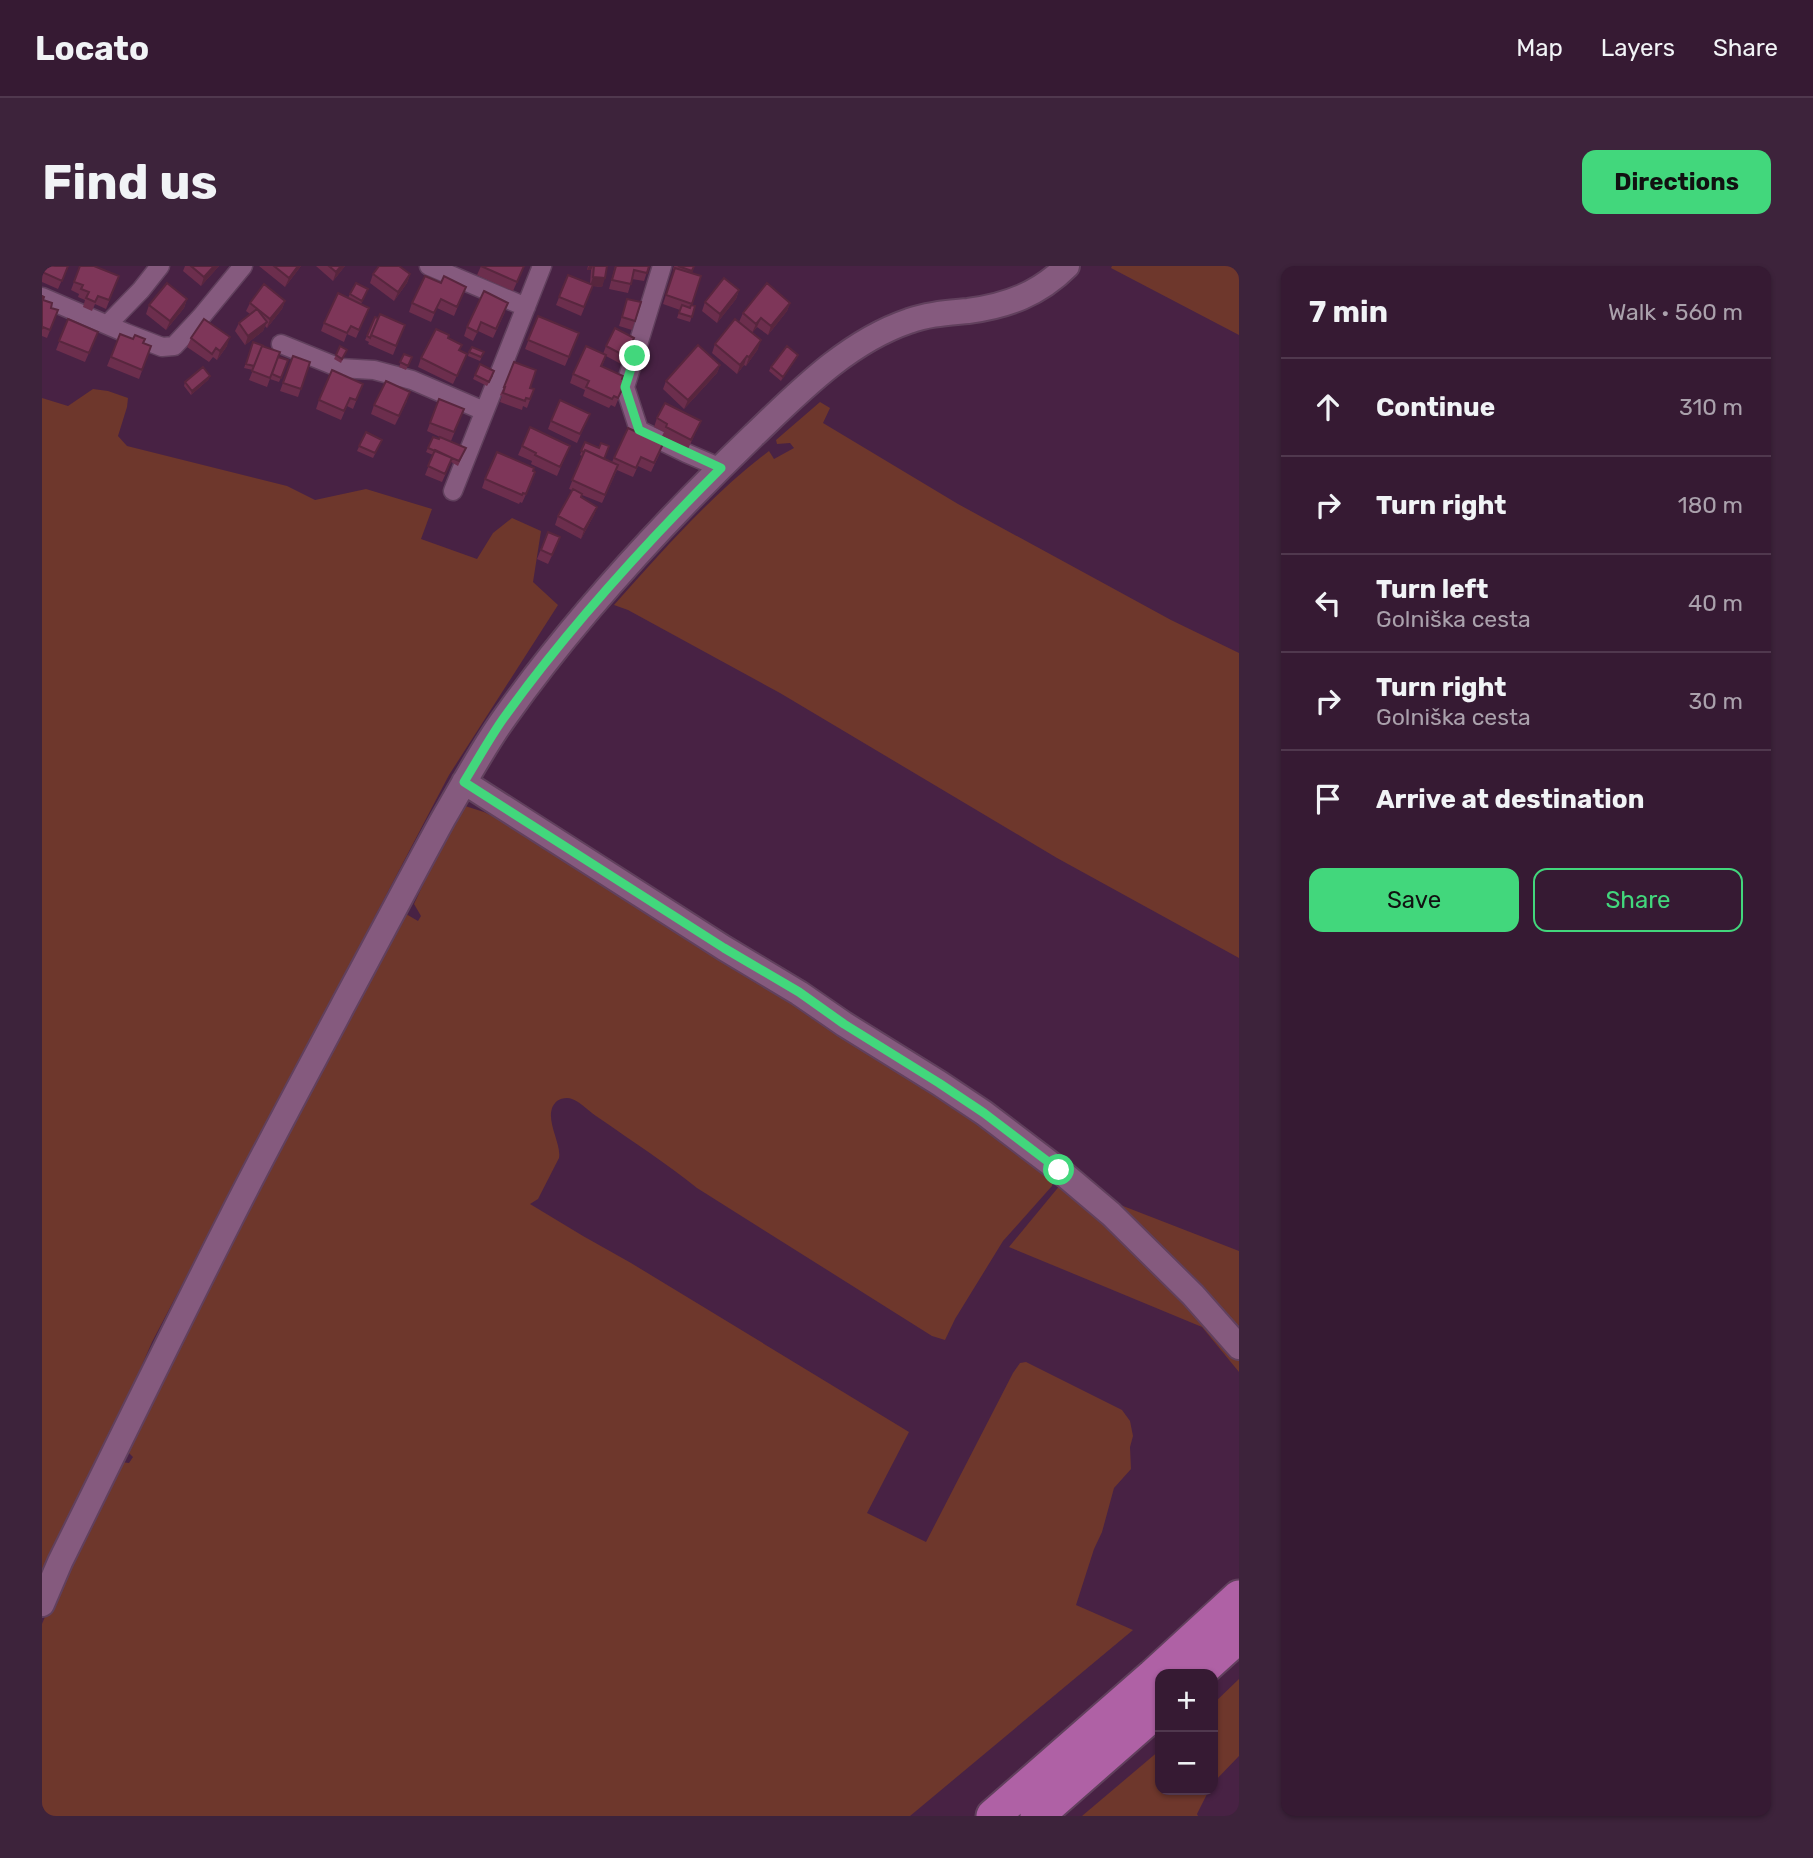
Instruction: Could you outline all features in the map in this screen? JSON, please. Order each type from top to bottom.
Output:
[{"type":"highway","points":[[992,1816],[1239,1597]]},
{"type":"highway","points":[[1203,1669],[1239,1636]]},
{"type":"highway","points":[[1037,1816],[1155,1712]]},
{"type":"street","points":[[108,324],[160,266]]},
{"type":"street","points":[[42,297],[162,347],[174,346],[243,266]]},
{"type":"street","points":[[429,266],[526,307]]},
{"type":"street","points":[[453,491],[542,266]]},
{"type":"street","points":[[662,266],[625,387],[639,430],[721,468]]},
{"type":"street","points":[[42,1604],[60,1562],[232,1216],[412,875],[501,721],[574,625],[653,536],[753,436],[838,358],[880,333],[910,320],[972,310],[1024,297],[1046,285],[1064,268]]},
{"type":"street","points":[[281,344],[340,368],[374,370],[412,380],[484,411]]},
{"type":"street","points":[[464,782],[724,948],[799,992],[844,1024],[984,1113],[1111,1214],[1193,1295],[1239,1346]]},
{"type":"shaded area","points":[[1239,266],[1239,335],[1111,268]]},
{"type":"shaded area","points":[[93,389],[128,398],[118,436],[127,446],[287,486],[315,500],[366,489],[432,509],[421,539],[477,559],[493,533],[512,518],[541,531],[533,582],[558,605],[449,775],[152,1342],[42,1574],[42,398],[68,406]]},
{"type":"shaded area","points":[[820,402],[830,408],[823,423],[958,504],[1171,620],[1239,653],[1239,958],[1057,858],[780,693],[628,610],[614,605],[650,564],[727,486],[769,451],[774,459],[794,448],[790,443],[777,444],[776,440]]},
{"type":"shaded area","points":[[462,805],[484,812],[514,827],[634,901],[1055,1172],[1052,1186],[1003,1241],[945,1340],[932,1336],[697,1188],[570,1098],[557,1101],[553,1107],[551,1121],[559,1158],[538,1199],[530,1204],[909,1432],[867,1513],[926,1542],[1020,1363],[1026,1362],[1122,1410],[1130,1421],[1133,1436],[1130,1447],[1131,1469],[1114,1488],[1102,1532],[1076,1605],[1133,1630],[910,1816],[42,1816],[42,1624],[65,1568],[121,1462],[129,1463],[133,1457],[126,1450],[137,1421],[357,1002],[406,914],[418,921],[421,916],[414,904],[427,876],[431,859]]},
{"type":"shaded area","points":[[1061,1184],[1067,1184],[1239,1355],[1239,1372],[1202,1327],[1009,1247]]},
{"type":"shaded area","points":[[1105,1199],[1239,1251],[1239,1337]]},
{"type":"shaded area","points":[[1239,1679],[1239,1756],[1218,1778],[1218,1732],[1218,1699]]},
{"type":"shaded area","points":[[1155,1754],[1155,1795],[1206,1795],[1198,1816],[1082,1816]]},
{"type":"building","points":[[42,266],[68,266],[62,281],[42,272]]},
{"type":"building","points":[[80,266],[94,266],[119,276],[109,300],[98,296],[95,302],[86,298],[89,292],[81,289],[83,285],[74,282]]},
{"type":"building","points":[[191,266],[214,266],[204,277]]},
{"type":"building","points":[[274,266],[298,266],[289,278]]},
{"type":"building","points":[[329,266],[341,266],[336,272]]},
{"type":"building","points":[[379,266],[399,266],[410,274],[398,292],[373,274]]},
{"type":"building","points":[[481,266],[524,266],[517,282]]},
{"type":"building","points":[[594,266],[607,266],[605,278],[593,277]]},
{"type":"building","points":[[616,266],[649,266],[647,273],[634,270],[631,284],[612,280]]},
{"type":"building","points":[[678,266],[694,266],[692,271]]},
{"type":"building","points":[[675,268],[701,276],[692,304],[666,295]]},
{"type":"building","points":[[568,275],[593,285],[584,307],[559,297]]},
{"type":"building","points":[[425,276],[441,283],[444,276],[466,287],[457,307],[441,299],[434,313],[412,303]]},
{"type":"building","points":[[724,278],[739,290],[720,314],[705,302]]},
{"type":"building","points":[[167,283],[187,299],[170,321],[149,305]]},
{"type":"building","points":[[356,283],[368,289],[362,301],[350,294]]},
{"type":"building","points":[[767,283],[790,303],[771,326],[761,318],[756,324],[743,313]]},
{"type":"building","points":[[264,284],[285,301],[270,319],[250,303]]},
{"type":"building","points":[[484,291],[508,303],[496,329],[481,322],[477,332],[467,327]]},
{"type":"building","points":[[338,293],[369,308],[359,330],[351,326],[347,333],[324,323]]},
{"type":"building","points":[[42,296],[43,300],[52,303],[51,308],[58,310],[50,330],[43,327],[42,329]]},
{"type":"building","points":[[627,299],[641,302],[635,321],[622,317]]},
{"type":"building","points":[[682,305],[690,308],[691,305],[695,306],[692,317],[679,313]]},
{"type":"building","points":[[257,309],[267,322],[248,336],[239,323]]},
{"type":"building","points":[[380,314],[405,325],[396,346],[371,335]]},
{"type":"building","points":[[538,316],[579,333],[569,357],[528,340]]},
{"type":"building","points":[[375,317],[378,318],[370,338],[367,336]]},
{"type":"building","points":[[68,319],[98,332],[89,353],[59,341]]},
{"type":"building","points":[[204,319],[230,337],[220,351],[216,348],[212,354],[191,338]]},
{"type":"building","points":[[735,319],[761,340],[740,365],[715,344]]},
{"type":"building","points":[[615,328],[634,338],[625,356],[606,346]]},
{"type":"building","points":[[436,329],[462,345],[459,350],[467,354],[457,376],[421,358]]},
{"type":"building","points":[[120,334],[133,339],[135,335],[145,339],[143,343],[151,346],[142,370],[111,357]]},
{"type":"building","points":[[253,342],[264,346],[254,366],[246,364]]},
{"type":"building","points":[[698,345],[720,365],[688,400],[666,381]]},
{"type":"building","points":[[262,346],[280,352],[270,378],[252,371]]},
{"type":"building","points":[[340,346],[347,350],[342,359],[336,355]]},
{"type":"building","points":[[586,346],[606,355],[601,366],[623,376],[622,379],[626,381],[618,398],[614,396],[612,399],[586,387],[589,381],[573,374]]},
{"type":"building","points":[[787,346],[798,355],[783,377],[771,367]]},
{"type":"building","points":[[472,347],[484,352],[481,357],[469,352]]},
{"type":"building","points":[[404,354],[412,357],[408,366],[400,362]]},
{"type":"building","points":[[293,356],[310,362],[301,389],[283,383]]},
{"type":"building","points":[[278,357],[288,360],[281,378],[272,374]]},
{"type":"building","points":[[514,362],[536,370],[530,388],[534,389],[530,399],[526,398],[525,401],[503,393]]},
{"type":"building","points":[[480,364],[494,371],[489,382],[475,375]]},
{"type":"building","points":[[203,367],[210,376],[192,391],[185,382]]},
{"type":"building","points":[[332,370],[363,384],[356,400],[350,398],[344,411],[319,400]]},
{"type":"building","points":[[386,381],[410,392],[399,416],[374,405]]},
{"type":"building","points":[[439,399],[464,409],[454,432],[430,423]]},
{"type":"building","points":[[560,400],[590,414],[580,434],[551,421]]},
{"type":"building","points":[[665,403],[701,421],[691,440],[666,427],[667,424],[657,418]]},
{"type":"building","points":[[530,427],[570,446],[560,467],[522,446]]},
{"type":"building","points":[[628,428],[663,444],[654,463],[641,457],[636,468],[614,458]]},
{"type":"building","points":[[366,432],[382,440],[375,453],[359,446]]},
{"type":"building","points":[[433,437],[440,437],[466,448],[459,461],[428,448]]},
{"type":"building","points":[[585,442],[599,448],[601,443],[609,446],[604,459],[585,450],[581,451]]},
{"type":"building","points":[[435,450],[452,458],[445,474],[428,466]]},
{"type":"building","points":[[585,450],[618,465],[605,495],[572,480]]},
{"type":"building","points":[[497,452],[534,468],[535,472],[526,494],[522,495],[485,479]]},
{"type":"building","points":[[573,489],[597,507],[584,530],[558,516]]},
{"type":"building","points":[[548,532],[560,537],[552,555],[541,550]]},
{"type":"route","points":[[635,356],[625,387],[639,430],[721,468],[653,536],[582,615],[501,721],[464,782],[939,1083],[984,1113],[1059,1170]]}]
